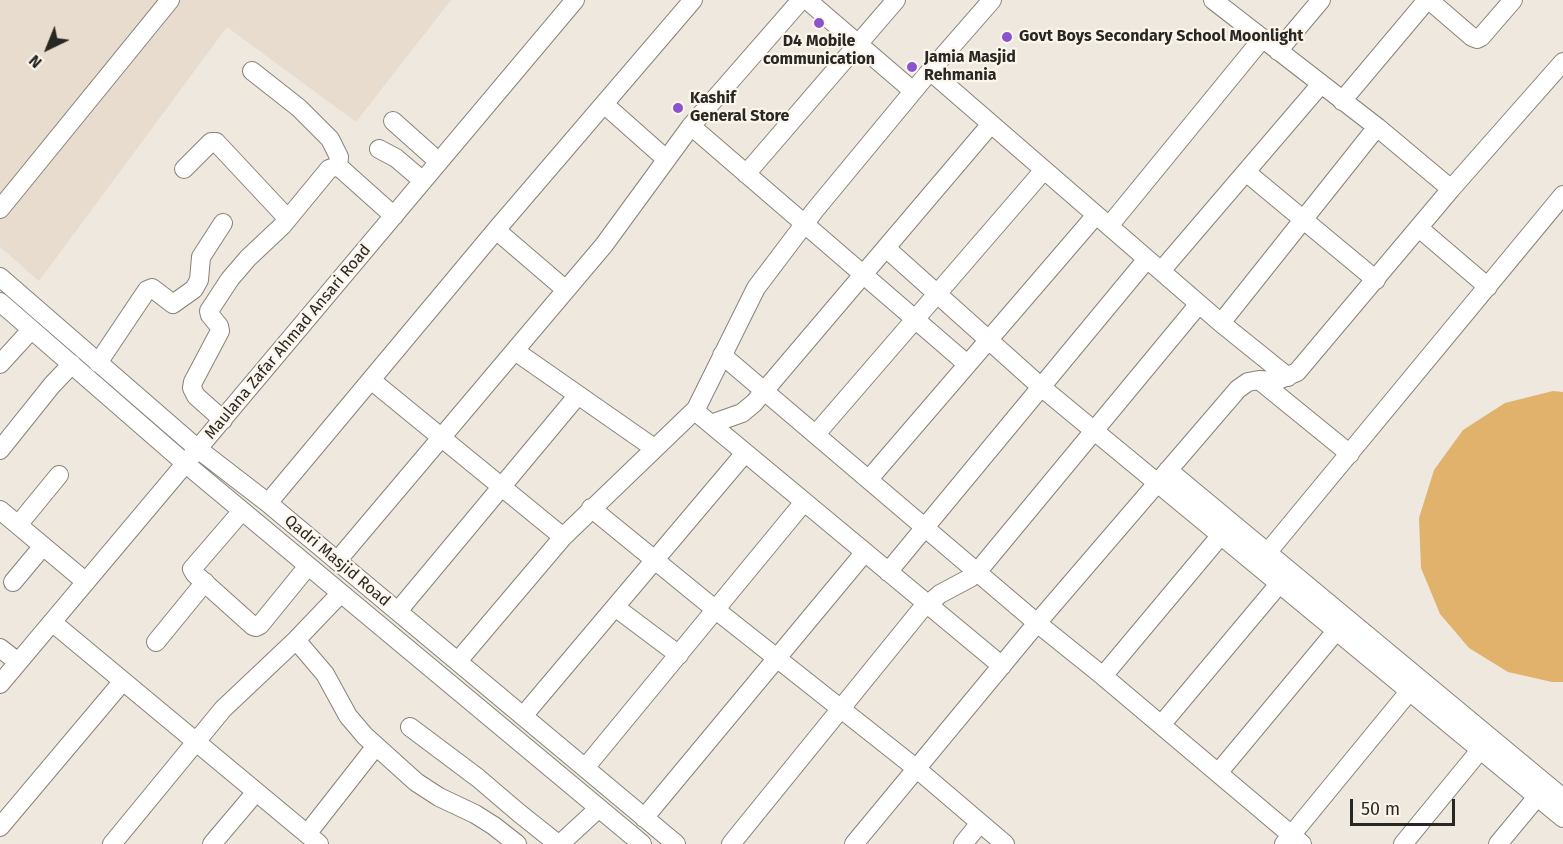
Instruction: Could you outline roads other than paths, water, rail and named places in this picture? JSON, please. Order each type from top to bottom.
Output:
[{"type":"street","points":[[0,209],[170,0]]},
{"type":"street","name":"Maulana Zafar Ahmad Ansari Road","points":[[0,684],[575,0]]},
{"type":"street","points":[[268,503],[496,230],[693,0]]},
{"type":"street","points":[[338,561],[604,245],[691,126],[801,0]]},
{"type":"street","points":[[807,0],[914,91]]},
{"type":"street","points":[[746,174],[896,0]]},
{"type":"street","points":[[458,661],[563,537],[696,409],[756,288],[804,224],[930,71],[992,0]]},
{"type":"street","points":[[1278,51],[1321,0]]},
{"type":"street","points":[[1342,101],[1428,0],[1472,38],[1477,39],[1513,0]]},
{"type":"street","points":[[1220,2],[1451,189]]},
{"type":"street","points":[[869,479],[989,340],[1103,221],[1263,39]]},
{"type":"street","points":[[252,71],[299,108],[330,139],[339,157],[338,166]]},
{"type":"street","points":[[930,71],[1221,323],[1288,377]]},
{"type":"street","points":[[854,844],[1037,623],[1238,389],[1248,382],[1276,381],[1297,372],[1451,189],[1560,71]]},
{"type":"street","points":[[1161,271],[1321,84]]},
{"type":"street","points":[[604,104],[666,159]]},
{"type":"street","points":[[393,121],[439,162]]},
{"type":"street","points":[[711,424],[742,413],[765,391],[991,124]]},
{"type":"street","points":[[691,126],[968,364]]},
{"type":"street","points":[[1221,323],[1377,127]]},
{"type":"street","points":[[184,169],[211,142],[216,142],[288,219]]},
{"type":"street","points":[[379,149],[396,158],[423,182]]},
{"type":"street","points":[[338,166],[394,216]]},
{"type":"street","points":[[223,420],[196,396],[192,388],[220,331],[210,311],[236,272],[288,219],[322,175],[338,166]]},
{"type":"street","points":[[816,434],[1044,170]]},
{"type":"street","points":[[1246,172],[1376,280]]},
{"type":"street","points":[[1263,558],[1563,195]]},
{"type":"street","points":[[98,363],[147,290],[152,288],[173,304],[194,289],[199,280],[201,257],[223,223]]},
{"type":"street","points":[[1419,228],[1488,287]]},
{"type":"street","points":[[496,230],[566,290]]},
{"type":"street","points":[[886,248],[1040,386],[1094,429],[1163,476],[1415,685],[1481,749],[1563,818]]},
{"type":"street","points":[[888,572],[1147,259]]},
{"type":"street","name":"Qadri Masjid Road","points":[[0,277],[198,448],[268,503],[676,844]]},
{"type":"street","name":"Qadri Masjid Road","points":[[0,302],[186,464],[642,844]]},
{"type":"street","points":[[731,844],[927,604],[978,571],[1199,304]]},
{"type":"street","points":[[0,364],[31,330]]},
{"type":"street","points":[[514,351],[654,448]]},
{"type":"street","points":[[722,355],[1037,623],[1218,773],[1293,841],[1415,685]]},
{"type":"street","points":[[0,450],[52,385],[72,364]]},
{"type":"street","points":[[371,380],[563,537]]},
{"type":"street","points":[[1259,380],[1350,454]]},
{"type":"street","points":[[398,611],[578,395]]},
{"type":"street","points":[[696,409],[695,411],[745,453],[1002,666]]},
{"type":"street","points":[[523,716],[745,453]]},
{"type":"street","points":[[18,525],[59,475]]},
{"type":"street","points":[[1163,476],[1221,535],[1263,558],[1280,584],[1337,630],[1415,685],[1563,798]]},
{"type":"street","points":[[585,768],[804,502]]},
{"type":"street","points":[[591,508],[917,769],[1005,844]]},
{"type":"street","points":[[0,510],[86,582]]},
{"type":"street","points":[[242,511],[194,565],[193,571],[256,627],[308,566]]},
{"type":"street","points":[[1103,676],[1221,535]]},
{"type":"street","points":[[13,582],[43,546]]},
{"type":"street","points":[[644,818],[865,552]]},
{"type":"street","points":[[156,642],[205,582]]},
{"type":"street","points":[[1161,725],[1280,584]]},
{"type":"street","points":[[112,844],[195,742],[240,692],[296,640],[341,593]]},
{"type":"street","points":[[615,607],[679,655]]},
{"type":"street","points":[[52,622],[313,840],[376,746]]},
{"type":"street","points":[[1218,773],[1337,630]]},
{"type":"street","points":[[296,640],[326,674],[348,716],[376,746],[416,782],[439,797],[475,814],[517,844]]},
{"type":"street","points":[[0,648],[18,662]]},
{"type":"street","points":[[0,827],[123,681]]},
{"type":"street","points":[[410,727],[478,778],[559,844],[599,808]]},
{"type":"street","points":[[1403,844],[1481,749]]},
{"type":"street","points":[[212,844],[256,792]]},
{"type":"street","points":[[1498,844],[1538,797]]},
{"type":"street","points":[[963,844],[980,823]]},
{"type":"place","name":"D4 Mobile communication","points":[[819,23]]},
{"type":"place","name":"Govt Boys Secondary School Moonlight","points":[[1007,37]]},
{"type":"place","name":"Jamia Masjid Rehmania","points":[[912,67]]},
{"type":"place","name":"Kashif General Store","points":[[678,108]]}]
